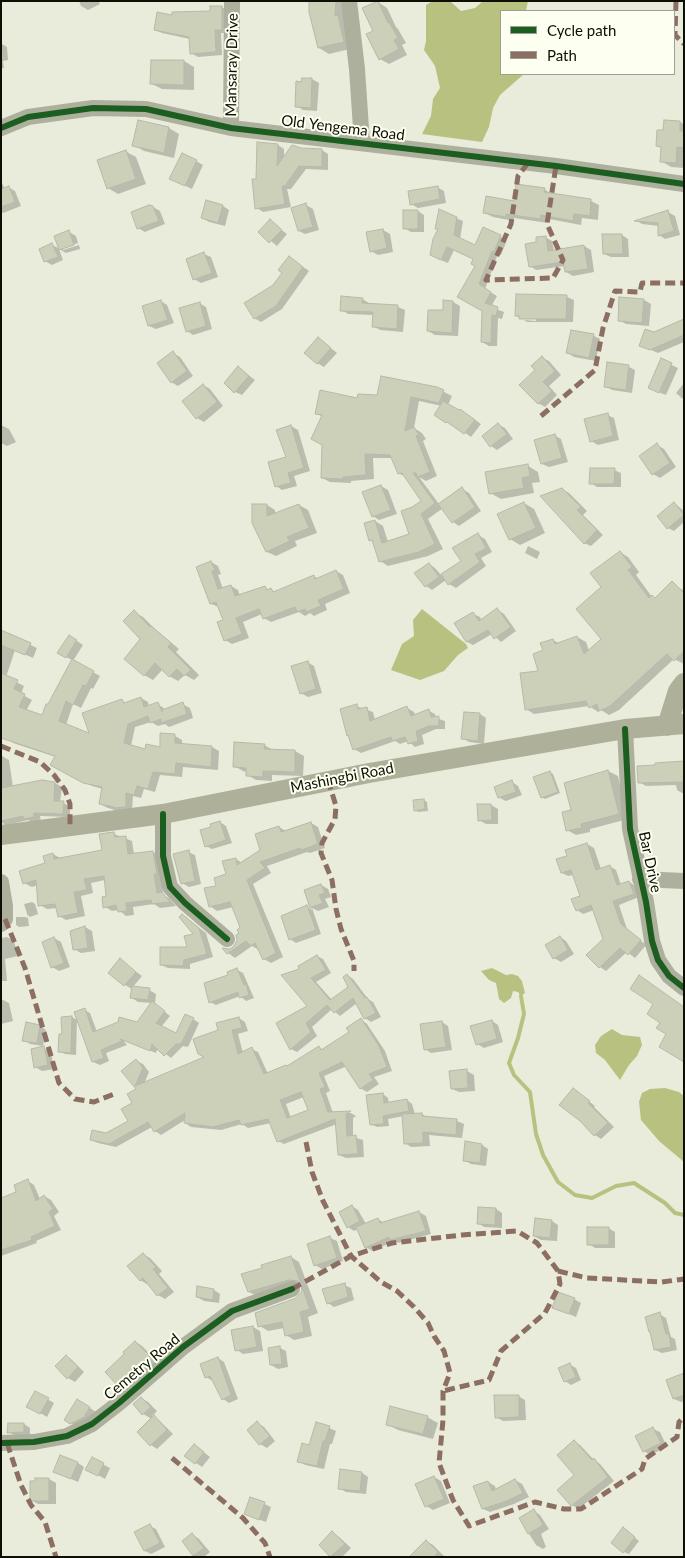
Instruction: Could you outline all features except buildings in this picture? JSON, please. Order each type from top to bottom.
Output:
[{"type":"main road","points":[[676,725],[678,692],[684,683]]},
{"type":"main road","name":"Mashingbi Road","points":[[1,836],[163,814],[328,780],[625,729],[656,725],[676,725]]},
{"type":"street","name":"Mansaray Drive","points":[[231,128],[232,1]]},
{"type":"street","points":[[348,1],[357,70],[362,143]]},
{"type":"street","name":"Old Yengema Road","points":[[1,128],[28,117],[93,108],[146,109],[231,128],[556,166],[684,184]]},
{"type":"street","name":"Bar Drive","points":[[625,729],[630,829],[646,902],[652,941],[658,960],[669,976],[684,988]]},
{"type":"street","points":[[163,814],[163,856],[170,887],[185,903],[227,939]]},
{"type":"street","points":[[640,880],[684,881]]},
{"type":"street","points":[[1,882],[5,919],[1,924]]},
{"type":"street","name":"Cemetry Road","points":[[1,1443],[34,1442],[67,1436],[92,1424],[183,1347],[232,1311],[292,1289]]},
{"type":"shaded area","points":[[433,1],[451,2],[461,11],[475,8],[483,1],[528,1],[526,10],[500,10],[500,75],[523,75],[500,95],[493,108],[489,127],[482,142],[422,134],[431,116],[433,99],[440,88],[435,66],[424,50],[426,41],[426,5]]},
{"type":"shaded area","points":[[422,609],[466,644],[468,648],[458,655],[444,671],[420,680],[391,670],[402,644],[414,636],[413,620]]},
{"type":"shaded area","points":[[492,968],[506,975],[518,976],[522,981],[525,993],[521,996],[518,992],[513,991],[511,998],[504,1003],[499,999],[496,983],[489,980],[481,971]]},
{"type":"shaded area","points":[[612,1029],[622,1035],[640,1037],[642,1045],[637,1056],[620,1080],[605,1060],[596,1053],[595,1045],[601,1036]]},
{"type":"shaded area","points":[[665,1088],[679,1092],[684,1096],[684,1162],[659,1141],[641,1120],[639,1102],[642,1093],[650,1089]]},
{"type":"waterway","points":[[521,996],[524,1014],[509,1063],[514,1075],[530,1092],[536,1134],[543,1155],[558,1182],[575,1195],[592,1198],[616,1186],[634,1183],[665,1203],[675,1213],[684,1215]]},
{"type":"marked path","points":[[676,1],[675,35],[684,44]]},
{"type":"marked path","points":[[528,163],[518,176],[511,224],[486,280],[553,278],[563,260],[547,224],[556,166]]},
{"type":"marked path","points":[[541,416],[595,370],[603,328],[615,291],[640,292],[642,283],[684,283]]},
{"type":"marked path","points":[[1,746],[40,762],[54,775],[65,790],[70,804],[70,827]]},
{"type":"marked path","points":[[328,780],[336,806],[335,819],[322,843],[321,853],[332,880],[336,909],[341,929],[354,961],[354,971]]},
{"type":"marked path","points":[[5,919],[25,968],[59,1083],[75,1099],[94,1102],[114,1094]]},
{"type":"marked path","points":[[306,1142],[312,1172],[323,1201],[351,1256],[381,1282],[397,1291],[414,1307],[428,1323],[444,1351],[450,1373],[443,1391],[443,1420],[439,1463],[453,1500],[469,1526],[535,1502],[564,1509],[581,1509],[642,1469],[645,1459],[677,1437],[679,1422],[684,1417]]},
{"type":"marked path","points":[[292,1289],[351,1256],[392,1243],[517,1231],[537,1243],[558,1271],[560,1284],[545,1313],[501,1351],[489,1380],[443,1391]]},
{"type":"marked path","points":[[558,1271],[587,1278],[662,1282],[684,1279]]},
{"type":"marked path","points":[[7,1443],[21,1485],[31,1505],[45,1522],[56,1557]]},
{"type":"marked path","points":[[172,1458],[243,1518],[265,1543],[270,1557]]},
{"type":"cycle path","points":[[1,128],[28,117],[93,108],[146,109],[231,128],[556,166],[684,184]]},
{"type":"cycle path","points":[[625,729],[630,829],[646,902],[652,941],[658,960],[669,976],[684,988]]},
{"type":"cycle path","points":[[163,814],[163,856],[170,887],[185,903],[227,939]]},
{"type":"cycle path","points":[[1,1443],[34,1442],[67,1436],[92,1424],[183,1347],[232,1311],[292,1289]]}]
